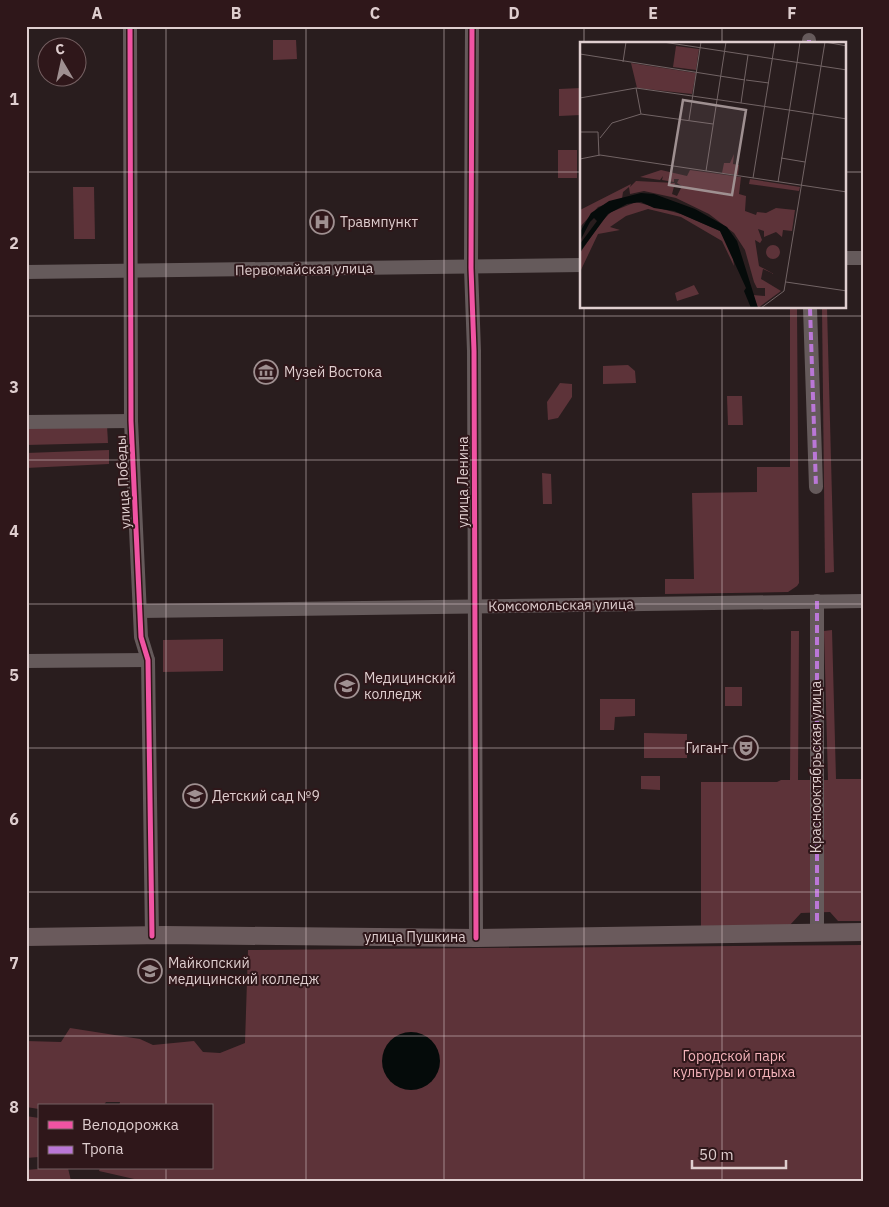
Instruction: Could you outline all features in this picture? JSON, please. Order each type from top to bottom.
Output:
[{"type":"main road","name":"улица Пушкина","points":[[26,938],[152,936],[476,938],[817,927],[863,932]]},
{"type":"street","name":"улица Победы","points":[[130,26],[132,421],[141,637],[148,660],[152,936]]},
{"type":"street","name":"улица Ленина","points":[[472,26],[471,268],[474,351],[476,938]]},
{"type":"street","points":[[846,258],[863,258]]},
{"type":"street","name":"Первомайская улица","points":[[26,272],[471,268],[580,265]]},
{"type":"street","points":[[810,309],[816,488]]},
{"type":"street","points":[[26,422],[132,421]]},
{"type":"street","name":"Краснооктябрьская улица","points":[[817,601],[817,927]]},
{"type":"street","name":"Комсомольская улица","points":[[140,611],[863,601]]},
{"type":"street","points":[[26,661],[148,660]]},
{"type":"green space","points":[[273,40],[296,40],[297,59],[273,60]]},
{"type":"green space","points":[[580,88],[580,115],[559,116],[559,89]]},
{"type":"green space","points":[[558,150],[577,150],[577,178],[558,178]]},
{"type":"green space","points":[[73,187],[94,187],[95,239],[74,239]]},
{"type":"green space","points":[[790,309],[797,309],[799,583],[788,592],[665,594],[665,579],[694,579],[692,493],[757,492],[757,467],[790,467]]},
{"type":"green space","points":[[822,309],[827,309],[834,572],[825,573]]},
{"type":"green space","points":[[628,365],[635,371],[636,383],[603,384],[603,366]]},
{"type":"green space","points":[[560,383],[572,384],[572,397],[558,418],[548,420],[547,402]]},
{"type":"green space","points":[[727,396],[742,396],[743,425],[728,425]]},
{"type":"green space","points":[[107,425],[108,443],[26,445],[26,426]]},
{"type":"green space","points":[[109,450],[109,464],[26,468],[26,453]]},
{"type":"green space","points":[[542,473],[551,474],[552,504],[543,504]]},
{"type":"green space","points":[[832,630],[836,779],[863,779],[863,921],[838,921],[830,912],[801,913],[790,925],[701,926],[701,782],[777,782],[790,780],[791,631],[799,631],[798,780],[828,780],[824,631]]},
{"type":"green space","points":[[223,639],[223,671],[163,672],[163,640]]},
{"type":"green space","points":[[725,687],[742,687],[742,706],[725,706]]},
{"type":"green space","points":[[600,699],[635,699],[635,716],[615,717],[614,730],[600,730]]},
{"type":"green space","points":[[644,733],[687,734],[687,758],[644,758]]},
{"type":"green space","points":[[641,776],[660,776],[660,790],[641,789]]},
{"type":"green space","name":"Городской парк культуры и отдыха","points":[[863,945],[863,1181],[143,1181],[99,1171],[212,1170],[212,1104],[120,1104],[120,1102],[106,1102],[104,1104],[38,1104],[38,1109],[26,1107],[26,1041],[61,1042],[70,1028],[140,1039],[153,1045],[194,1041],[203,1052],[220,1053],[245,1043],[248,950]]},
{"type":"green space","points":[[26,1116],[38,1118],[38,1157],[26,1158]]},
{"type":"green space","points":[[26,1170],[68,1170],[71,1181],[26,1181]]},
{"type":"shaded area","points":[[411,1032],[427,1037],[435,1045],[440,1061],[435,1077],[427,1085],[411,1090],[395,1085],[387,1077],[382,1061],[387,1045],[395,1037]]},
{"type":"marked path","points":[[810,309],[816,487]]},
{"type":"marked path","points":[[817,601],[817,921]]},
{"type":"cycle path","points":[[130,26],[131,421],[141,637],[148,660],[152,936]]},
{"type":"cycle path","points":[[472,26],[471,268],[474,351],[476,938]]},
{"type":"place","name":"Травмпункт","points":[[322,222]]},
{"type":"place","name":"Музей Востока","points":[[266,372]]},
{"type":"place","name":"Медицинский колледж","points":[[347,686]]},
{"type":"place","name":"Гигант","points":[[746,748]]},
{"type":"place","name":"Детский сад №9","points":[[195,796]]},
{"type":"place","name":"Майкопский медицинский колледж","points":[[150,971]]}]
